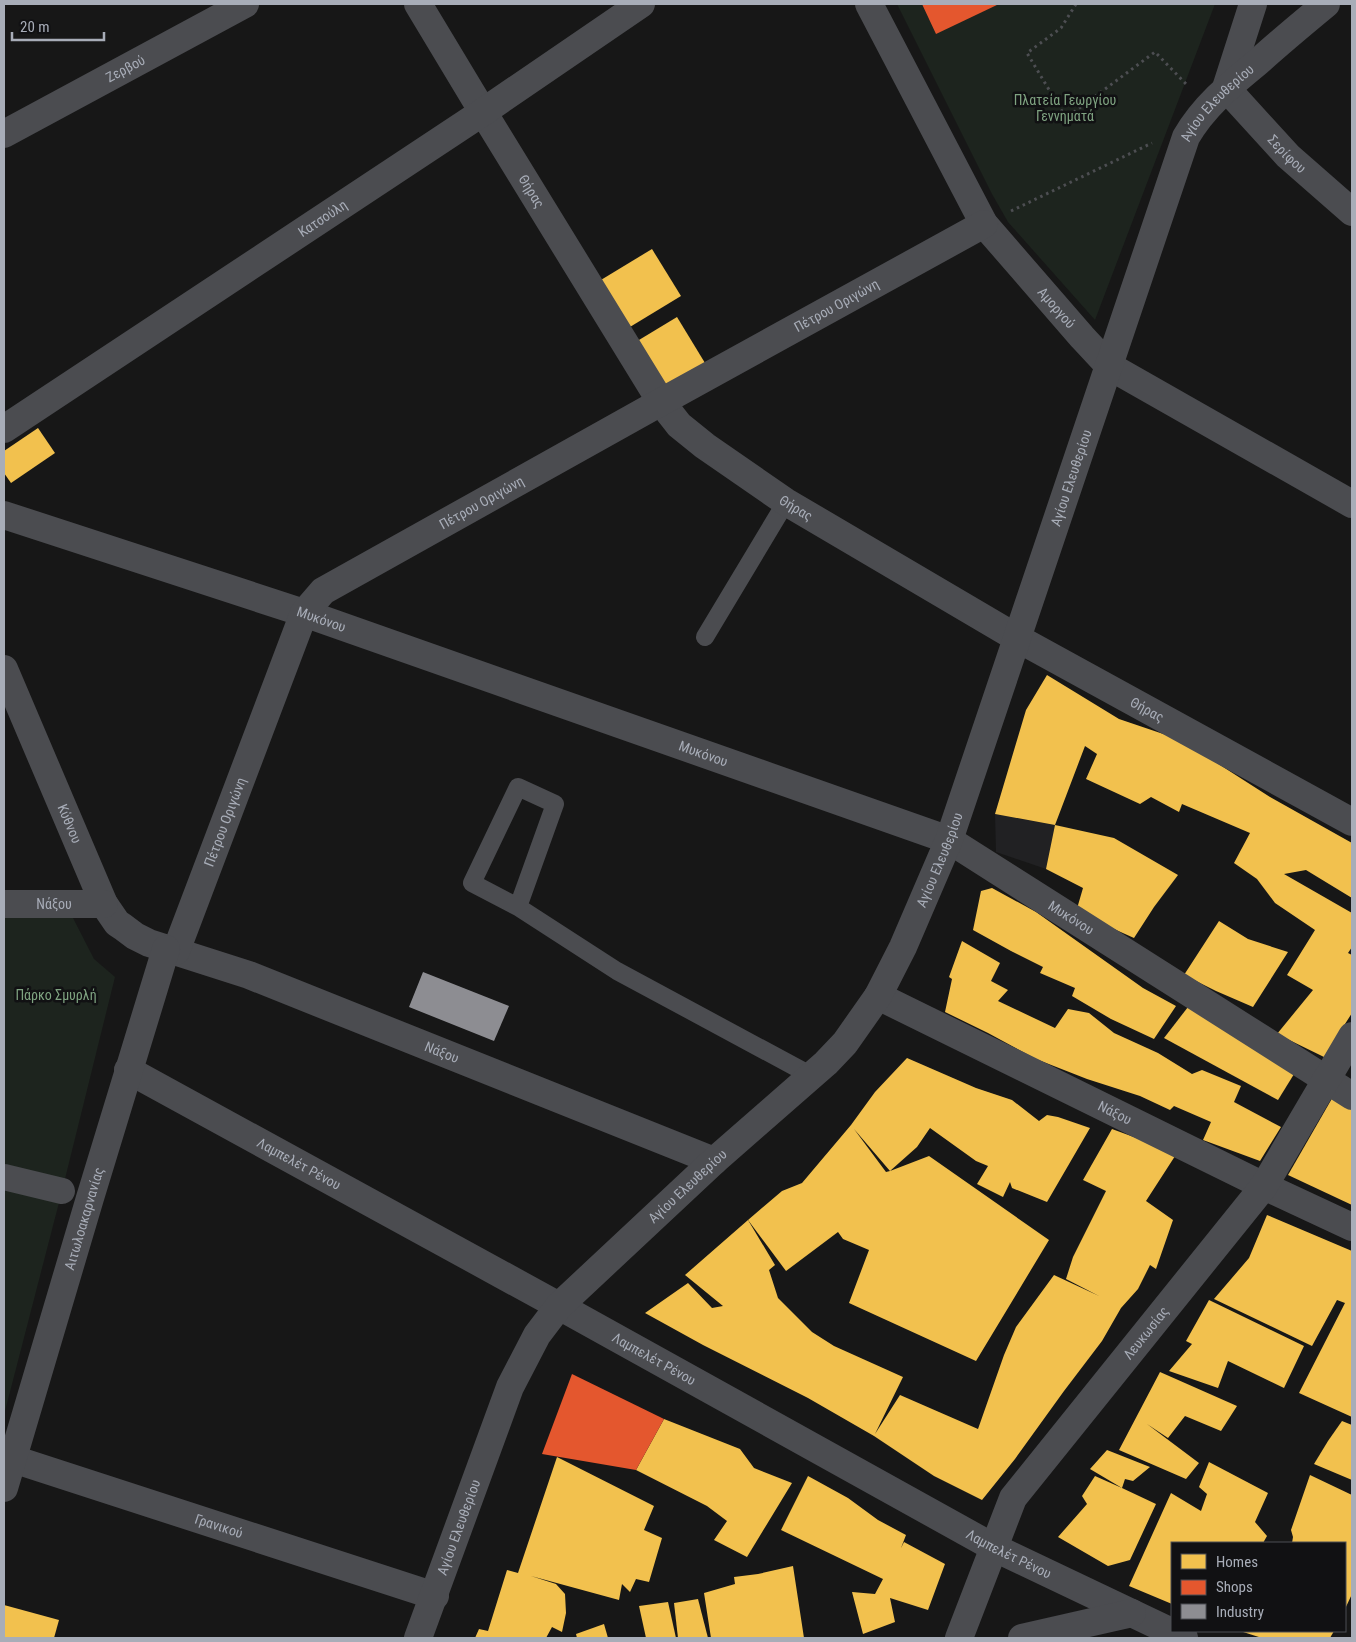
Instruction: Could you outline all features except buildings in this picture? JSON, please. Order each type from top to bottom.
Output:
[{"type":"street","name":"Ζερβού","points":[[4,134],[245,4]]},
{"type":"street","name":"Θήρας","points":[[418,4],[661,402],[679,425],[705,446],[786,502],[1017,638],[1352,822]]},
{"type":"street","name":"Κατσούλη","points":[[4,429],[483,112],[641,4]]},
{"type":"street","name":"Αμοργού","points":[[869,4],[984,224],[1109,366],[1352,504]]},
{"type":"street","points":[[1217,97],[1253,4]]},
{"type":"street","name":"Αγίου Ελευθερίου","points":[[418,1638],[435,1596],[510,1387],[537,1335],[559,1306],[714,1162],[812,1076],[845,1043],[878,996],[903,947],[949,840],[1186,137],[1194,124],[1217,97],[1326,4]]},
{"type":"street","name":"Σερίφου","points":[[1217,97],[1352,212]]},
{"type":"street","name":"Πέτρου Οριγώνη","points":[[171,950],[304,612],[323,591],[984,224]]},
{"type":"street","name":"Μυκόνου","points":[[4,515],[304,612],[949,840],[1352,1096]]},
{"type":"street","name":"Κύθνου","points":[[5,677],[104,904],[117,923],[130,933],[142,940],[171,950]]},
{"type":"street","name":"Νάξου","points":[[4,904],[104,904]]},
{"type":"street","name":"Αιτωλοακαρνανίας","points":[[4,1488],[8,1457],[128,1070],[171,950]]},
{"type":"street","name":"Νάξου","points":[[171,950],[249,975],[714,1162]]},
{"type":"street","name":"Νάξου","points":[[878,996],[1264,1186],[1352,1227]]},
{"type":"street","name":"Λευκωσίας","points":[[958,1638],[1013,1498],[1264,1186],[1352,1036]]},
{"type":"street","name":"Λαμπελέτ Ρένου","points":[[128,1070],[993,1547],[1171,1632]]},
{"type":"street","points":[[4,1177],[62,1191]]},
{"type":"street","name":"Γρανικού","points":[[8,1457],[435,1596]]},
{"type":"street","points":[[1022,1638],[1132,1613]]},
{"type":"street","name":"Λαμπελέτ Ρένου","points":[[1172,1632],[1184,1638]]},
{"type":"lane","points":[[705,637],[786,502]]},
{"type":"lane","points":[[518,907],[555,804],[518,788],[472,883],[518,907],[617,971],[812,1076]]},
{"type":"path","points":[[1076,4],[1061,28],[1027,52],[1066,118],[1155,52],[1217,97]]},
{"type":"path","points":[[984,224],[1162,138],[1186,137]]},
{"type":"shaded area","points":[[995,814],[1055,825],[1046,869],[996,852]]},
{"type":"green space","name":"Πλατεία Γεωργίου Γεννηματά","points":[[897,4],[1215,4],[1095,320],[1008,222],[992,194]]},
{"type":"green space","name":"Πάρκο Σµυρλή","points":[[5,916],[73,918],[94,959],[115,977],[4,1415],[4,923]]}]
